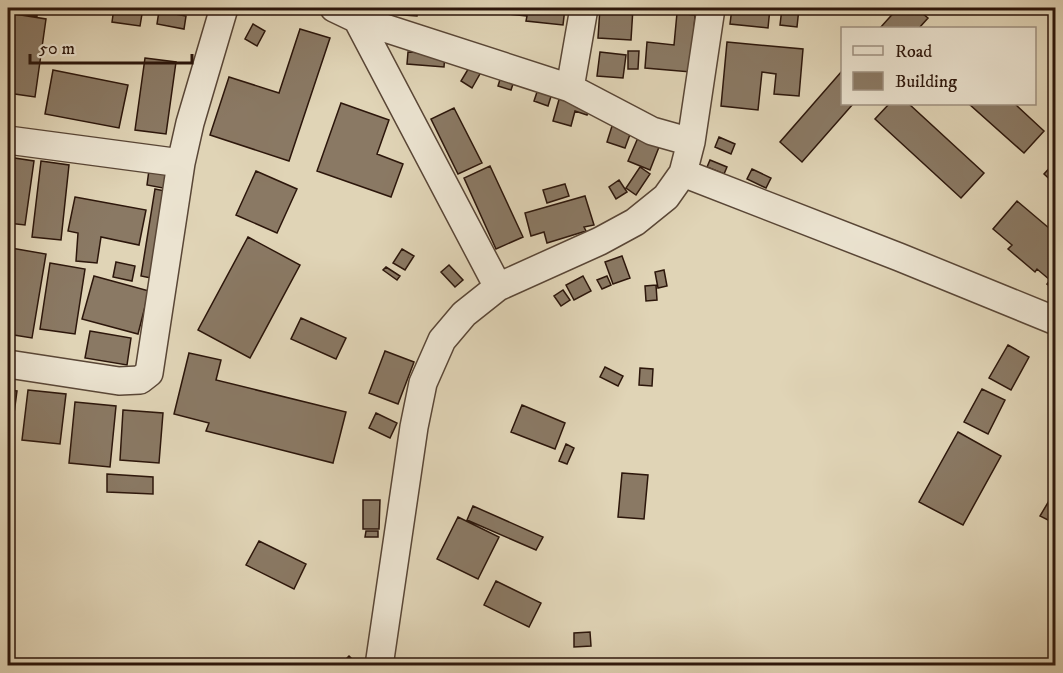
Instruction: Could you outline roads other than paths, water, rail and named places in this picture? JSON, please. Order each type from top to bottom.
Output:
[{"type":"street","points":[[8,364],[119,381],[140,380],[149,373],[181,163],[190,123],[224,8]]},
{"type":"street","points":[[570,88],[584,8]]},
{"type":"street","points":[[379,666],[414,427],[423,383],[442,340],[464,314],[498,287],[600,241],[635,222],[666,197],[683,173],[691,142],[711,8]]},
{"type":"street","points":[[350,11],[570,88],[652,131],[691,142]]},
{"type":"street","points":[[350,11],[498,287]]},
{"type":"street","points":[[8,140],[181,163]]},
{"type":"street","points":[[683,173],[1056,321]]}]
